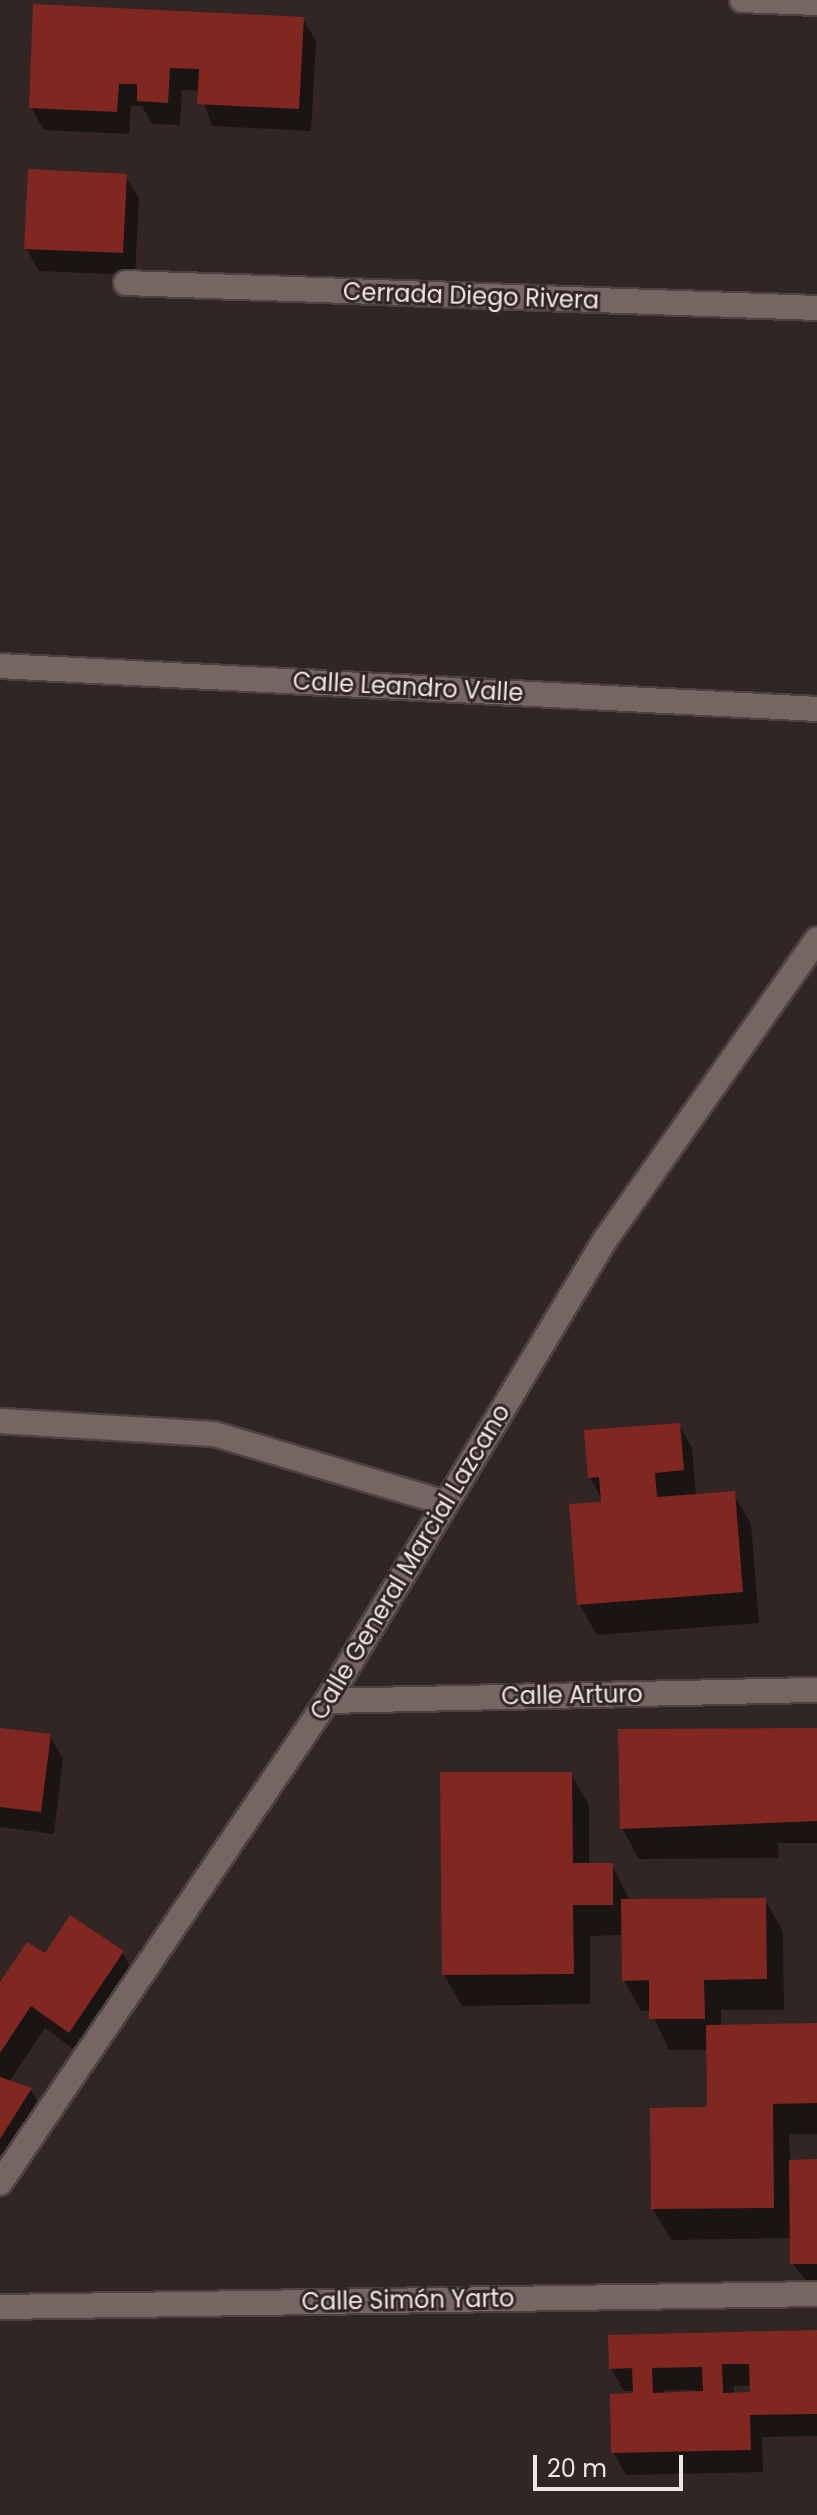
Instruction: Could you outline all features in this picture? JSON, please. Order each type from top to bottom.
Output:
[{"type":"street","points":[[742,0],[817,3]]},
{"type":"street","name":"Cerrada Diego Rivera","points":[[126,283],[817,308]]},
{"type":"street","name":"Calle Leandro Valle","points":[[0,666],[817,709]]},
{"type":"street","name":"Calle General Marcial Lazcano","points":[[0,2183],[327,1701],[605,1240],[817,939]]},
{"type":"street","points":[[0,1421],[214,1434],[446,1503]]},
{"type":"street","name":"Calle Arturo","points":[[327,1701],[817,1690]]},
{"type":"street","name":"Calle Simón Yarto","points":[[0,2307],[817,2294]]},
{"type":"building","points":[[33,4],[304,17],[299,109],[197,104],[199,69],[170,68],[168,103],[137,101],[137,84],[119,84],[117,112],[29,108]]},
{"type":"building","points":[[28,169],[127,174],[123,253],[24,249]]},
{"type":"building","points":[[680,1423],[684,1470],[655,1473],[657,1497],[735,1491],[743,1592],[577,1605],[569,1504],[601,1502],[599,1477],[588,1478],[584,1430]]},
{"type":"building","points":[[0,1728],[51,1734],[41,1812],[0,1807]]},
{"type":"building","points":[[817,1728],[817,1821],[620,1829],[618,1729]]},
{"type":"building","points":[[440,1772],[572,1772],[573,1863],[613,1863],[613,1905],[573,1905],[574,1974],[442,1975]]},
{"type":"building","points":[[766,1898],[767,1979],[704,1980],[705,2019],[649,2019],[649,1980],[622,1981],[621,1899]]},
{"type":"building","points":[[70,1915],[124,1951],[69,2033],[31,2006],[0,2053],[0,1982],[27,1942],[45,1953]]},
{"type":"building","points":[[817,2023],[817,2103],[773,2104],[774,2208],[651,2209],[650,2108],[707,2107],[706,2025]]},
{"type":"building","points":[[0,2077],[32,2088],[0,2139]]},
{"type":"building","points":[[817,2159],[817,2264],[790,2264],[789,2160]]},
{"type":"building","points":[[817,2330],[817,2414],[750,2415],[751,2450],[611,2453],[610,2394],[633,2393],[632,2368],[609,2369],[608,2335]],"holes":[[[722,2364],[749,2364],[750,2392],[723,2393]],[[702,2367],[703,2391],[653,2393],[652,2368]]]}]
